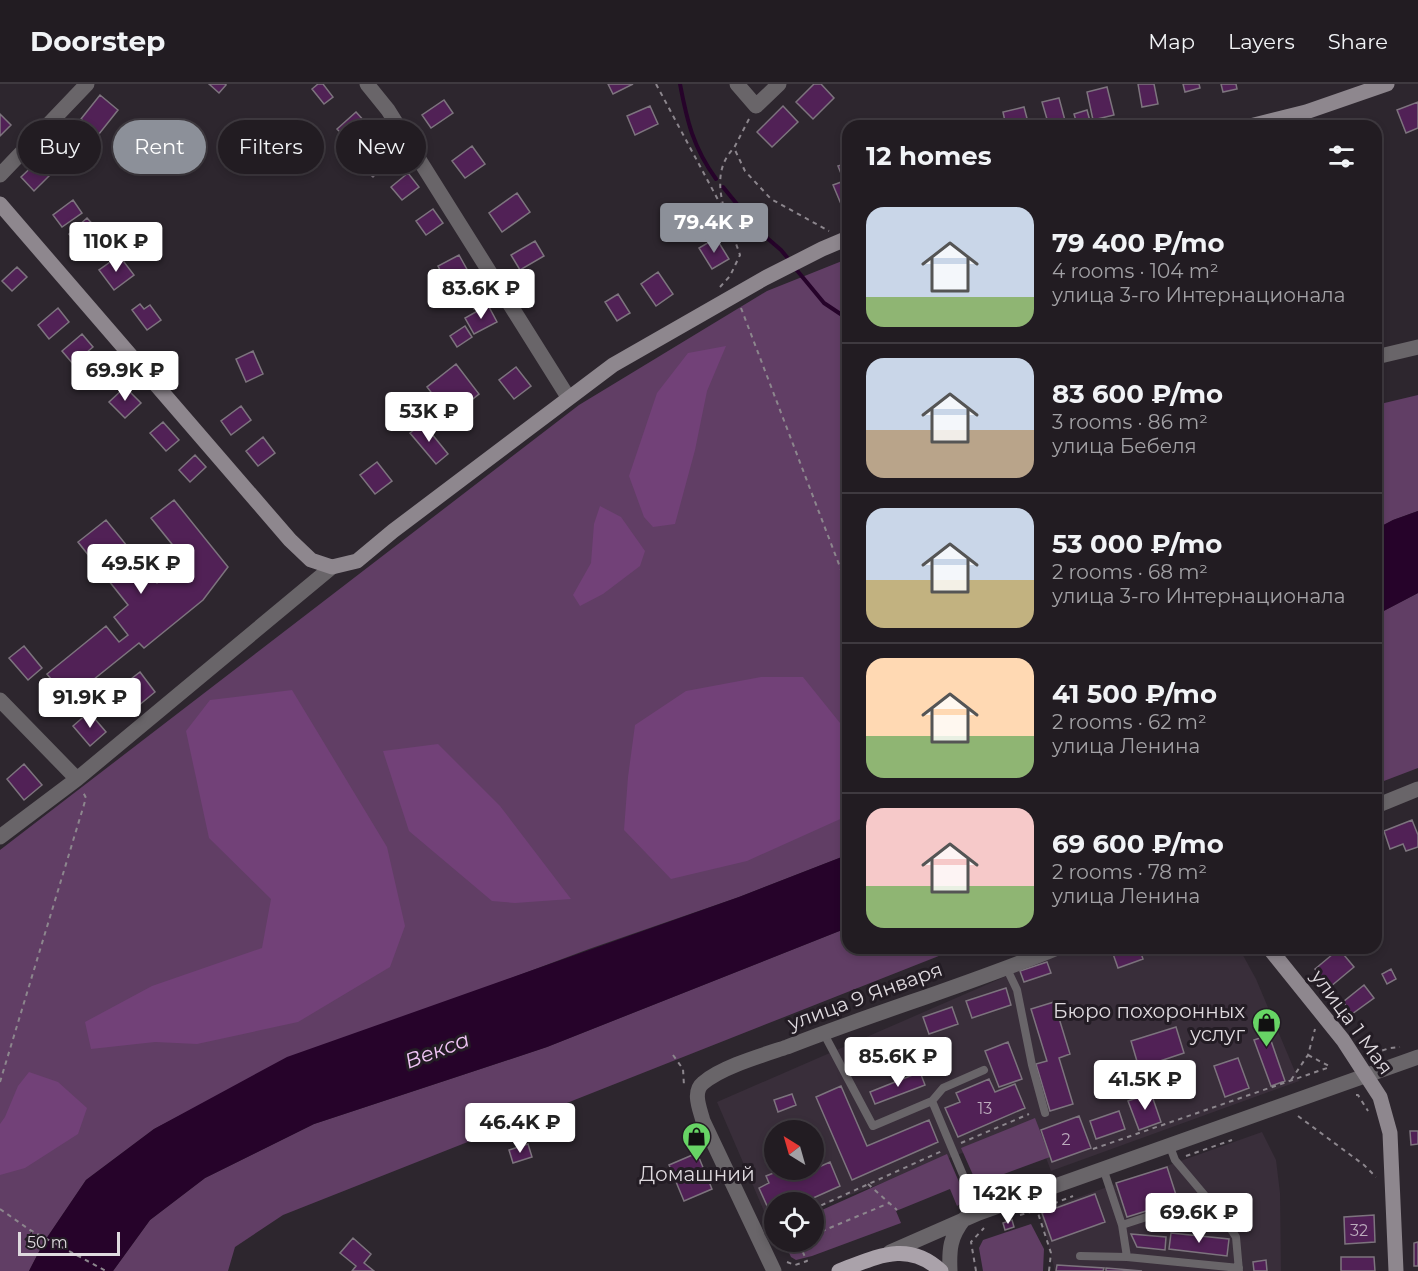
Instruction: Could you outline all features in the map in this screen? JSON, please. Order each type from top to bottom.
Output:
[{"type":"main road","points":[[839,1271],[890,1252],[920,1257],[941,1271]]},
{"type":"street","points":[[0,175],[87,84]]},
{"type":"street","points":[[367,84],[388,110],[568,397]]},
{"type":"street","points":[[737,84],[756,106],[779,84]]},
{"type":"street","points":[[1292,120],[1387,84]]},
{"type":"street","points":[[0,204],[290,540],[311,560],[332,567]]},
{"type":"street","points":[[0,837],[77,779],[332,567],[357,561],[568,397],[613,365],[765,278],[842,241]]},
{"type":"street","points":[[1382,356],[1418,347]]},
{"type":"street","points":[[0,700],[77,779]]},
{"type":"street","points":[[1382,804],[1418,789]]},
{"type":"street","name":"улица 9 Января","points":[[774,1268],[703,1121],[696,1095],[702,1084],[722,1072],[823,1032],[1007,969],[1043,954]]},
{"type":"street","name":"улица 1 Мая","points":[[1274,954],[1343,1040],[1380,1097],[1390,1133],[1396,1271]]},
{"type":"street","points":[[890,1252],[979,1213],[1366,1074],[1414,1052]]},
{"type":"street","points":[[950,1271],[954,1231],[964,1219]]},
{"type":"lane","points":[[1007,969],[1017,990],[1032,1065],[1045,1113]]},
{"type":"lane","points":[[823,1032],[873,1126],[932,1101],[943,1088],[984,1070]]},
{"type":"lane","points":[[932,1101],[979,1213]]},
{"type":"lane","points":[[1080,1256],[1126,1257],[1239,1270],[1236,1237],[1223,1217],[1175,1160],[1169,1144]]},
{"type":"lane","points":[[1102,1168],[1122,1225],[1126,1257]]},
{"type":"lane","points":[[1122,1225],[1205,1198]]},
{"type":"path","points":[[656,84],[727,216]]},
{"type":"path","points":[[712,309],[714,292],[730,276],[740,255],[719,185],[726,156],[734,148],[756,106]]},
{"type":"path","points":[[734,148],[745,171],[771,199],[830,232]]},
{"type":"path","points":[[736,294],[842,572]]},
{"type":"path","points":[[0,1082],[86,798],[77,779]]},
{"type":"path","points":[[1365,1047],[1374,1053],[1390,1048],[1414,1052]]},
{"type":"path","points":[[1094,1149],[1290,1082],[1330,1067],[1308,1055],[1290,1082]]},
{"type":"path","points":[[1348,1098],[1358,1095],[1368,1111]]},
{"type":"path","points":[[1308,1113],[1298,1116],[1364,1165],[1382,1183]]},
{"type":"path","points":[[824,1204],[1029,1114]]},
{"type":"path","points":[[1175,1160],[1231,1140]]},
{"type":"path","points":[[868,1184],[897,1210]]},
{"type":"path","points":[[1015,1216],[1077,1194]]},
{"type":"path","points":[[824,1230],[889,1203]]},
{"type":"path","points":[[0,1209],[30,1230],[106,1271]]},
{"type":"path","points":[[1037,1210],[1051,1252],[1049,1271]]},
{"type":"path","points":[[976,1271],[971,1242],[992,1223]]},
{"type":"path","points":[[803,1252],[807,1261]]},
{"type":"shaded area","points":[[842,261],[842,857],[739,897],[490,986],[210,1100],[154,1129],[86,1180],[44,1242],[29,1271],[0,1271],[0,850],[579,405],[767,291]]},
{"type":"shaded area","points":[[726,346],[707,391],[695,450],[675,524],[653,527],[644,517],[629,476],[657,393],[688,353]]},
{"type":"shaded area","points":[[1418,395],[1418,511],[1382,526],[1382,404]]},
{"type":"shaded area","points":[[600,506],[621,517],[645,551],[640,566],[603,594],[580,606],[573,595],[591,563],[594,524]]},
{"type":"shaded area","points":[[1418,593],[1418,768],[1382,782],[1382,612]]},
{"type":"shaded area","points":[[761,677],[803,677],[842,727],[842,818],[747,861],[671,879],[624,830],[628,777],[635,725],[686,691]]},
{"type":"shaded area","points":[[292,690],[387,847],[405,926],[390,967],[298,1022],[197,1044],[155,1042],[91,1049],[85,1022],[152,986],[262,948],[271,899],[209,838],[186,731],[210,700]]},
{"type":"shaded area","points":[[438,744],[500,806],[571,899],[515,903],[492,901],[409,831],[383,751]]},
{"type":"shaded area","points":[[842,930],[842,954],[944,954],[283,1215],[235,1247],[228,1271],[113,1271],[150,1220],[205,1178],[314,1124],[547,1047]]},
{"type":"shaded area","points":[[1057,954],[1242,954],[1256,979],[1299,1081],[1051,1171],[1034,1126],[824,1205],[824,1192],[764,1192],[764,1211],[717,1102]]},
{"type":"shaded area","points":[[29,1072],[58,1082],[87,1108],[78,1134],[25,1168],[0,1175],[0,1124],[18,1086]]},
{"type":"shaded area","points":[[1035,1118],[1050,1157],[977,1184],[961,1148]]},
{"type":"shaded area","points":[[1262,1132],[1276,1160],[1280,1193],[1281,1271],[1055,1271],[1040,1211]]},
{"type":"shaded area","points":[[947,1154],[965,1196],[965,1201],[957,1206],[950,1189],[896,1211],[901,1223],[824,1252],[824,1209]]},
{"type":"shaded area","points":[[1031,1224],[1044,1249],[1043,1271],[983,1271],[979,1248],[983,1240]]},
{"type":"shaded area","points":[[789,1252],[823,1252],[796,1260]]},
{"type":"water","points":[[1418,511],[1418,593],[1382,612],[1382,526]]},
{"type":"water","name":"Векса","points":[[842,857],[842,930],[547,1047],[314,1124],[205,1178],[150,1220],[113,1271],[29,1271],[44,1242],[86,1180],[154,1129],[287,1057],[739,897]]},
{"type":"building","points":[[209,84],[226,84],[226,85],[219,93]]},
{"type":"building","points":[[318,84],[323,84],[333,97],[324,104],[312,89]]},
{"type":"building","points":[[608,84],[633,84],[613,94]]},
{"type":"building","points":[[814,84],[821,84],[834,98],[813,119],[796,102]]},
{"type":"building","points":[[1138,84],[1154,84],[1158,104],[1142,107]]},
{"type":"building","points":[[1183,84],[1199,84],[1200,88],[1185,92]]},
{"type":"building","points":[[1221,84],[1236,84],[1237,89],[1223,92]]},
{"type":"building","points":[[1107,87],[1114,115],[1093,120],[1087,92]]},
{"type":"building","points":[[100,95],[118,110],[101,131],[101,120],[81,119]]},
{"type":"building","points":[[1059,98],[1065,120],[1047,120],[1042,102]]},
{"type":"building","points":[[444,100],[453,113],[431,128],[422,115]]},
{"type":"building","points":[[1418,102],[1418,128],[1406,133],[1397,110]]},
{"type":"building","points":[[650,106],[658,124],[635,135],[627,116]]},
{"type":"building","points":[[783,106],[798,122],[772,147],[757,132]]},
{"type":"building","points":[[1024,107],[1027,120],[1005,120],[1003,112]]},
{"type":"building","points":[[1087,110],[1090,120],[1076,120],[1074,114]]},
{"type":"building","points":[[356,112],[363,120],[347,120]]},
{"type":"building","points":[[0,114],[11,125],[0,136]]},
{"type":"building","points":[[472,146],[485,164],[465,178],[452,161]]},
{"type":"building","points":[[24,174],[51,174],[34,191],[21,177]]},
{"type":"building","points":[[409,174],[419,187],[402,200],[391,187]]},
{"type":"building","points":[[842,182],[842,204],[841,204],[833,185]]},
{"type":"building","points":[[517,193],[530,212],[502,232],[489,213]]},
{"type":"building","points":[[73,200],[82,213],[62,227],[53,215]]},
{"type":"building","points":[[433,209],[443,223],[426,235],[416,221]]},
{"type":"building","points":[[87,218],[98,230],[79,246],[69,234]]},
{"type":"building","points":[[716,238],[729,259],[712,269],[699,248]]},
{"type":"building","points":[[535,241],[544,256],[520,270],[511,255]]},
{"type":"building","points":[[459,255],[469,273],[447,284],[438,266]]},
{"type":"building","points":[[121,258],[134,275],[114,290],[99,270],[113,260],[115,262]]},
{"type":"building","points":[[17,267],[27,277],[12,291],[2,281]]},
{"type":"building","points":[[658,272],[673,294],[656,306],[641,284]]},
{"type":"building","points":[[484,288],[490,300],[474,309],[468,297]]},
{"type":"building","points":[[618,294],[630,313],[617,321],[605,302]]},
{"type":"building","points":[[140,304],[144,309],[150,305],[161,320],[147,330],[132,310]]},
{"type":"building","points":[[488,305],[497,322],[474,334],[465,318]]},
{"type":"building","points":[[58,308],[69,322],[49,339],[38,325]]},
{"type":"building","points":[[465,326],[472,337],[457,347],[450,336]]},
{"type":"building","points":[[82,334],[93,347],[73,364],[62,351]]},
{"type":"building","points":[[253,351],[263,374],[246,382],[236,359]]},
{"type":"building","points":[[102,360],[112,371],[99,383],[89,372]]},
{"type":"building","points":[[456,364],[479,394],[450,417],[427,387]]},
{"type":"building","points":[[516,367],[531,386],[514,399],[499,380]]},
{"type":"building","points":[[125,387],[141,403],[125,418],[109,402]]},
{"type":"building","points":[[241,406],[251,420],[231,435],[221,421]]},
{"type":"building","points":[[163,422],[179,440],[166,451],[150,433]]},
{"type":"building","points":[[423,423],[448,454],[436,464],[410,433]]},
{"type":"building","points":[[263,437],[275,453],[258,466],[246,451]]},
{"type":"building","points":[[195,455],[206,467],[190,482],[179,470]]},
{"type":"building","points":[[377,462],[392,481],[375,494],[360,475]]},
{"type":"building","points":[[174,500],[228,567],[203,600],[144,648],[139,643],[68,700],[47,674],[106,626],[119,642],[128,635],[114,617],[128,605],[78,542],[106,520],[157,583],[177,568],[184,576],[192,569],[151,518]]},
{"type":"building","points":[[24,646],[42,668],[28,680],[9,658]]},
{"type":"building","points":[[140,672],[155,692],[138,706],[122,686]]},
{"type":"building","points":[[89,712],[106,732],[90,746],[73,726]]},
{"type":"building","points":[[24,764],[42,785],[24,800],[7,779]]},
{"type":"building","points":[[1412,820],[1418,835],[1418,847],[1406,851],[1403,844],[1390,849],[1384,831]]},
{"type":"building","points":[[1113,954],[1141,954],[1143,959],[1118,968]]},
{"type":"building","points":[[1333,954],[1343,954],[1354,967],[1330,987],[1315,969]]},
{"type":"building","points":[[1047,962],[1051,973],[1024,982],[1020,971]]},
{"type":"building","points":[[1391,969],[1396,979],[1387,984],[1382,974]]},
{"type":"building","points":[[1364,985],[1374,998],[1352,1014],[1343,1002]]},
{"type":"building","points":[[1006,988],[1011,1005],[972,1018],[966,1001]]},
{"type":"building","points":[[1054,1002],[1070,1054],[1059,1058],[1073,1104],[1050,1111],[1036,1064],[1047,1061],[1031,1009]]},
{"type":"building","points":[[952,1007],[958,1024],[929,1034],[923,1017]]},
{"type":"building","points":[[1176,1027],[1184,1053],[1139,1068],[1131,1041]]},
{"type":"building","points":[[1269,1035],[1285,1081],[1271,1086],[1254,1040]]},
{"type":"building","points":[[1008,1042],[1022,1079],[999,1087],[985,1051]]},
{"type":"building","points":[[1238,1058],[1249,1088],[1225,1097],[1214,1066]]},
{"type":"building","points":[[920,1072],[925,1085],[875,1104],[870,1092]]},
{"type":"building","points":[[989,1079],[995,1092],[1015,1084],[1025,1108],[958,1137],[945,1108],[960,1102],[956,1093]]},
{"type":"building","points":[[841,1086],[867,1146],[929,1120],[938,1142],[852,1180],[816,1097]]},
{"type":"building","points":[[1151,1093],[1161,1122],[1139,1130],[1128,1101]]},
{"type":"building","points":[[792,1094],[796,1105],[778,1112],[774,1100]]},
{"type":"building","points":[[1119,1111],[1125,1129],[1096,1139],[1090,1121]]},
{"type":"building","points":[[1079,1116],[1091,1148],[1052,1162],[1041,1130]]},
{"type":"building","points":[[1410,1131],[1418,1131],[1418,1144],[1411,1145]]},
{"type":"building","points":[[528,1144],[532,1157],[513,1163],[509,1150]]},
{"type":"building","points":[[697,1153],[712,1189],[684,1201],[669,1165]]},
{"type":"building","points":[[830,1162],[840,1186],[824,1193],[764,1192],[764,1199],[759,1188],[769,1183],[768,1180],[824,1180],[824,1165]]},
{"type":"building","points":[[1167,1167],[1178,1201],[1127,1217],[1116,1183]]},
{"type":"building","points":[[1095,1194],[1105,1222],[1052,1241],[1042,1213]]},
{"type":"building","points":[[1374,1215],[1375,1242],[1345,1244],[1344,1217]]},
{"type":"building","points":[[1012,1220],[1014,1227],[1005,1230],[1003,1223]]},
{"type":"building","points":[[1171,1233],[1229,1239],[1227,1256],[1169,1249]]},
{"type":"building","points":[[1131,1234],[1166,1237],[1165,1250],[1137,1247]]},
{"type":"building","points":[[353,1238],[371,1254],[364,1263],[374,1271],[352,1271],[356,1266],[340,1253]]},
{"type":"building","points":[[1418,1242],[1418,1266],[1414,1266],[1414,1243]]},
{"type":"building","points":[[1341,1257],[1374,1257],[1375,1271],[1341,1271]]},
{"type":"building","points":[[1266,1260],[1267,1271],[1254,1271],[1253,1262]]},
{"type":"building","points":[[1057,1265],[1104,1268],[1103,1271],[1056,1271]]},
{"type":"building","points":[[1106,1268],[1142,1271],[1106,1271]]},
{"type":"waterway","points":[[680,84],[692,133],[716,179]]},
{"type":"waterway","points":[[723,187],[759,231],[791,262]]},
{"type":"waterway","points":[[795,268],[824,303],[842,315]]},
{"type":"place","name":"Бюро похоронных услуг","points":[[1266,1048]]},
{"type":"place","name":"Домашний","points":[[697,1162]]}]
